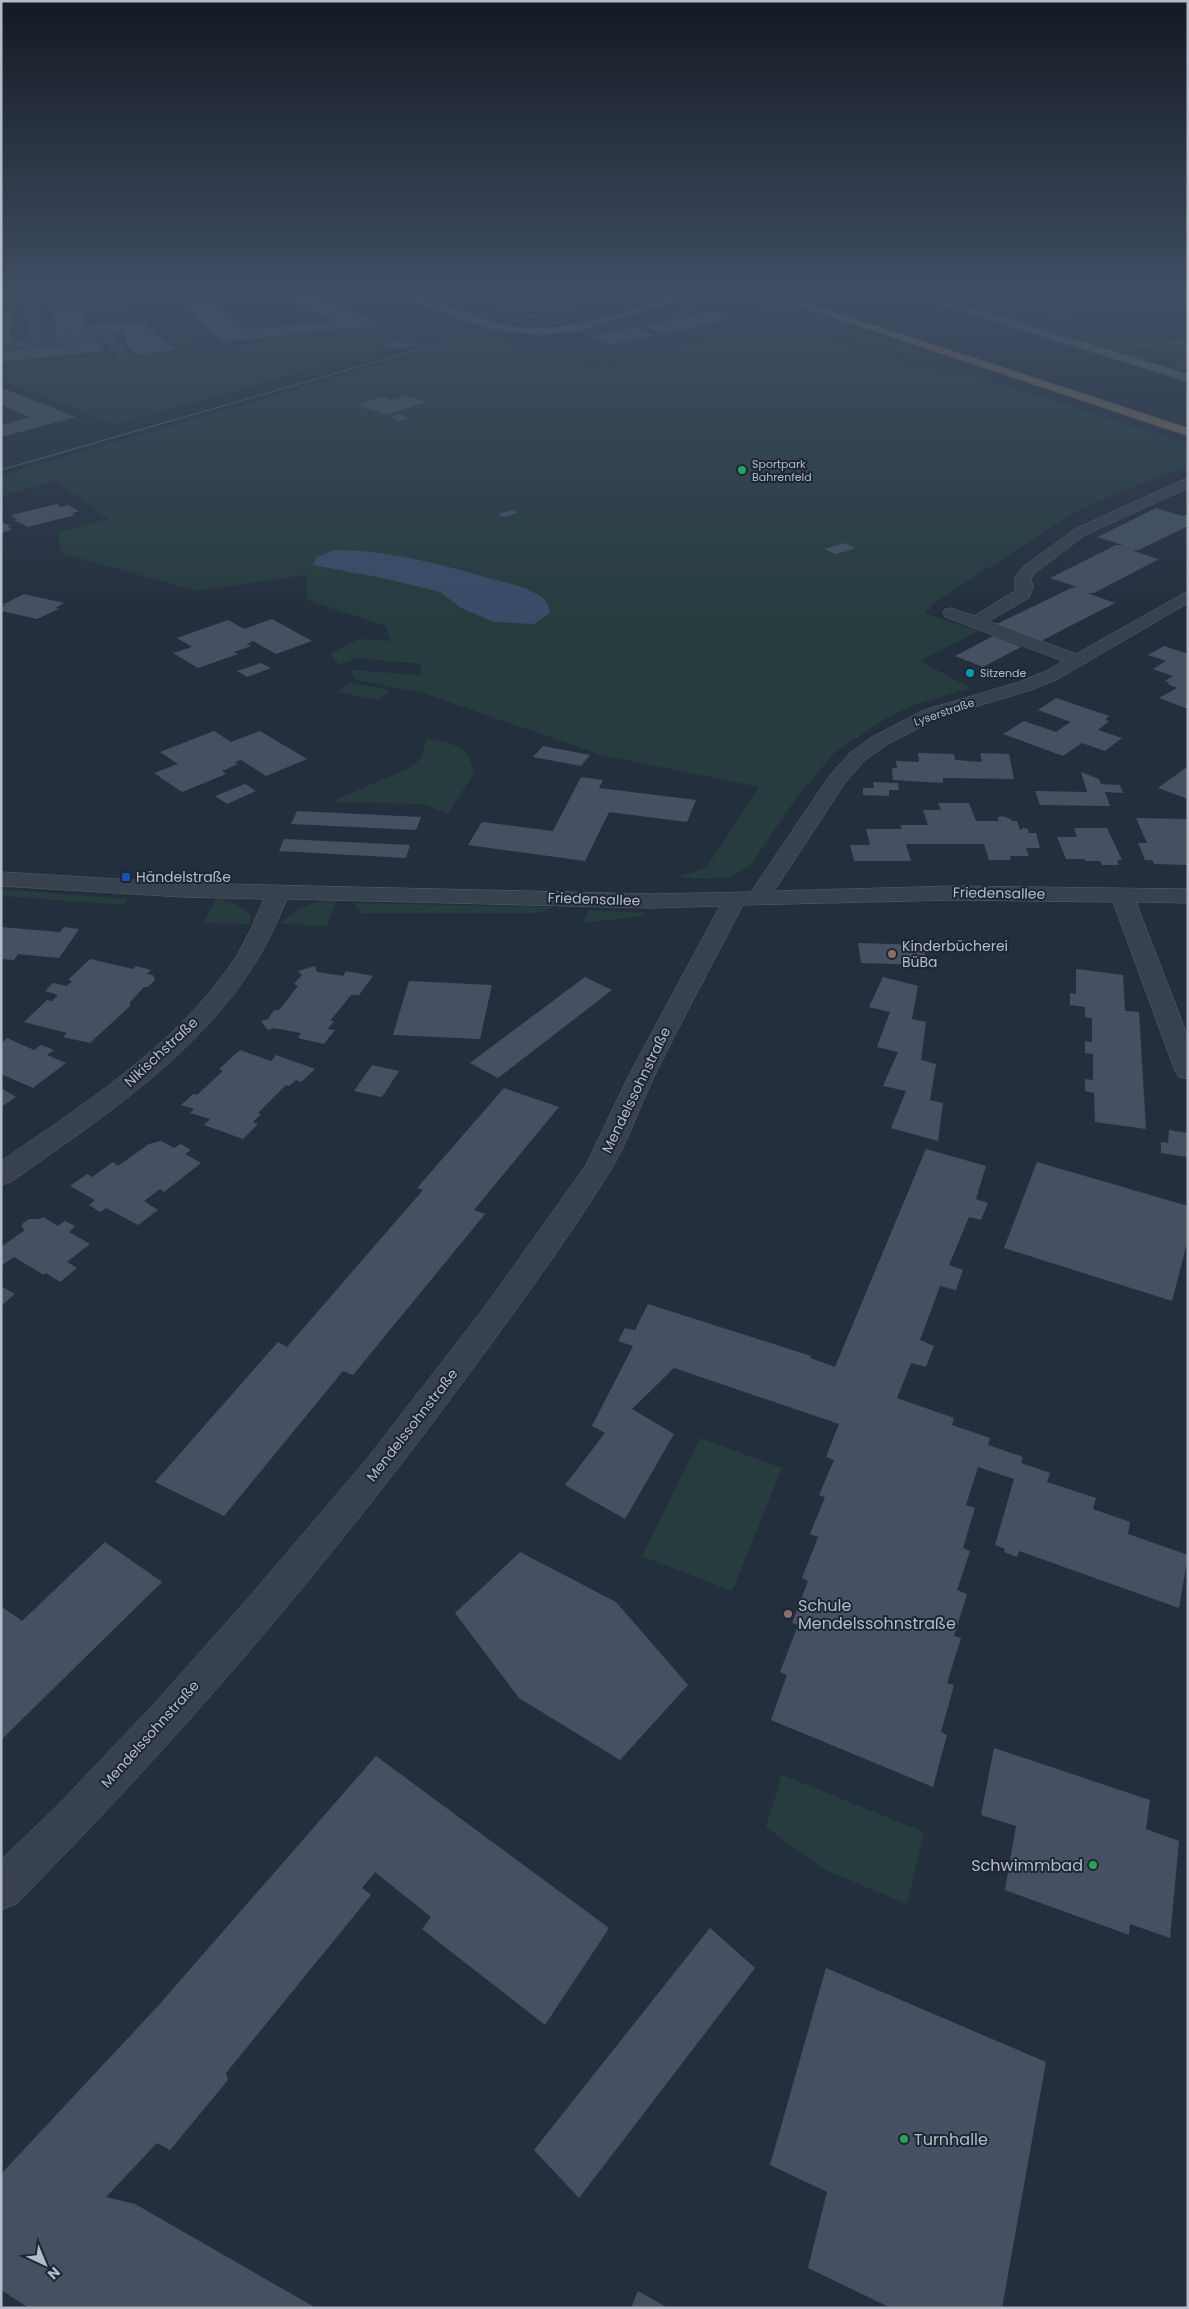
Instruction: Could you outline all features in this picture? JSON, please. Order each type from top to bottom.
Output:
[{"type":"highway","points":[[1093,401],[1188,432]]},
{"type":"highway","points":[[1120,401],[1188,423]]},
{"type":"street","points":[[975,622],[1023,594],[1025,587],[1023,577],[1028,570],[1080,532],[1188,482]]},
{"type":"street","name":"Lyserstraße","points":[[747,898],[834,783],[857,757],[914,721],[1025,686],[1078,661],[1188,596]]},
{"type":"street","points":[[951,613],[1078,661]]},
{"type":"street","name":"Friedensallee","points":[[1,879],[120,887],[279,891],[347,895],[651,901],[954,893],[1188,896]]},
{"type":"street","name":"Nikischstraße","points":[[1,1174],[124,1087],[186,1030],[225,987],[246,959],[263,929],[279,891]]},
{"type":"street","points":[[1122,895],[1188,1071]]},
{"type":"street","name":"Mendelssohnstraße","points":[[1,1890],[74,1817],[161,1724],[264,1608],[378,1470],[495,1316],[598,1168],[641,1077],[747,898]]},
{"type":"green space","points":[[55,401],[199,401],[116,424]]},
{"type":"green space","points":[[258,401],[1054,401],[1188,444],[1188,472],[1178,469],[1082,508],[934,603],[925,613],[979,631],[920,661],[970,688],[911,706],[890,716],[835,752],[797,797],[750,866],[730,877],[706,879],[678,877],[707,867],[759,787],[601,755],[423,693],[356,680],[350,670],[421,675],[421,664],[356,658],[339,665],[330,653],[360,639],[391,641],[385,626],[307,600],[306,575],[195,591],[61,553],[58,532],[109,519],[55,481],[1,496],[1,475]]},
{"type":"green space","points":[[349,682],[390,690],[379,700],[338,692]]},
{"type":"green space","points":[[426,739],[458,747],[468,756],[472,764],[474,773],[448,813],[421,804],[331,802],[409,768],[422,758]]},
{"type":"green space","points":[[1,889],[127,899],[123,905],[1,896]]},
{"type":"green space","points":[[216,899],[230,902],[246,911],[250,914],[250,924],[203,923]]},
{"type":"green space","points":[[325,901],[336,902],[327,926],[281,924],[301,908]]},
{"type":"green space","points":[[354,903],[553,907],[538,913],[361,913]]},
{"type":"green space","points":[[589,910],[643,913],[643,916],[583,923]]},
{"type":"green space","points":[[700,1438],[782,1468],[732,1591],[642,1556]]},
{"type":"green space","points":[[782,1775],[924,1832],[907,1904],[823,1869],[766,1827]]},
{"type":"water","points":[[334,550],[373,552],[412,558],[514,585],[527,589],[543,598],[548,605],[550,613],[534,624],[494,622],[461,608],[440,592],[387,579],[313,565],[317,557]]},
{"type":"building","points":[[1,401],[34,401],[76,417],[1,437],[1,425],[30,417],[1,405]]},
{"type":"building","points":[[371,401],[426,402],[387,415],[357,405]]},
{"type":"building","points":[[399,414],[409,418],[399,421],[390,417]]},
{"type":"building","points":[[57,504],[61,507],[68,505],[79,511],[72,513],[75,515],[28,527],[14,520],[18,520],[11,515]]},
{"type":"building","points":[[1156,508],[1183,516],[1188,514],[1188,526],[1139,550],[1133,551],[1159,559],[1094,593],[1087,593],[1115,603],[1041,641],[997,624],[1071,588],[1077,587],[1050,578],[1116,545],[1123,545],[1097,537]]},
{"type":"building","points":[[513,510],[518,513],[504,517],[498,514]]},
{"type":"building","points":[[1,522],[11,526],[8,527],[12,530],[1,533]]},
{"type":"building","points":[[844,543],[856,548],[836,554],[824,549]]},
{"type":"building","points":[[24,594],[64,603],[55,608],[59,609],[37,619],[1,611],[1,608],[5,605],[2,605]]},
{"type":"building","points":[[272,619],[312,641],[276,654],[253,641],[247,644],[251,646],[234,652],[238,654],[198,668],[173,653],[192,647],[177,638],[228,620],[244,629]]},
{"type":"building","points":[[993,636],[1021,647],[983,667],[955,656]]},
{"type":"building","points":[[1164,646],[1188,654],[1188,709],[1159,698],[1177,688],[1167,684],[1170,683],[1165,681],[1173,676],[1153,669],[1166,661],[1148,655]]},
{"type":"building","points":[[261,663],[271,668],[247,677],[237,671]]},
{"type":"building","points":[[1056,698],[1109,716],[1105,720],[1109,721],[1098,730],[1122,738],[1105,751],[1082,743],[1063,756],[1003,734],[1024,721],[1056,732],[1071,722],[1038,710]]},
{"type":"building","points":[[214,731],[231,742],[260,731],[307,759],[266,776],[241,760],[235,762],[238,764],[222,771],[226,774],[182,792],[154,773],[178,764],[160,752]]},
{"type":"building","points":[[543,746],[590,755],[581,766],[533,757]]},
{"type":"building","points":[[918,753],[954,754],[955,760],[982,762],[980,753],[1009,754],[1014,779],[943,778],[943,783],[893,780],[892,768],[897,768],[896,761],[919,762]]},
{"type":"building","points":[[1188,766],[1188,799],[1158,788]]},
{"type":"building","points":[[1081,772],[1099,779],[1101,784],[1120,785],[1123,793],[1105,792],[1110,806],[1040,805],[1035,791],[1087,792]]},
{"type":"building","points":[[581,777],[603,780],[599,788],[696,800],[687,822],[609,812],[585,861],[468,845],[482,822],[553,831]]},
{"type":"building","points":[[873,782],[898,783],[899,790],[889,790],[889,796],[863,795],[863,788],[874,788]]},
{"type":"building","points":[[245,784],[256,791],[227,804],[215,796]]},
{"type":"building","points":[[938,803],[969,803],[976,821],[999,821],[997,818],[1002,816],[1012,821],[1017,821],[1020,830],[1023,828],[1028,829],[1029,833],[1036,833],[1040,848],[1026,848],[1029,856],[1010,856],[1011,860],[989,860],[984,844],[906,844],[911,861],[854,861],[850,845],[870,845],[866,829],[902,829],[900,825],[928,825],[923,810],[941,810]]},
{"type":"building","points":[[297,811],[421,817],[416,830],[291,824]]},
{"type":"building","points":[[1136,818],[1188,819],[1188,865],[1154,864],[1152,860],[1145,860],[1138,843],[1147,843]]},
{"type":"building","points":[[1074,828],[1107,828],[1122,860],[1117,860],[1119,865],[1102,865],[1100,861],[1086,861],[1084,859],[1066,859],[1057,837],[1077,837]]},
{"type":"building","points":[[284,839],[410,845],[406,858],[279,851]]},
{"type":"building","points":[[1,927],[60,932],[64,927],[79,929],[59,958],[18,954],[14,960],[1,959]]},
{"type":"building","name":"Kinderbücherei BüBa","points":[[858,943],[923,945],[927,965],[861,963]]},
{"type":"building","points":[[90,959],[133,969],[136,966],[151,970],[147,974],[153,975],[155,980],[148,987],[144,987],[130,1002],[130,1006],[90,1043],[63,1037],[67,1033],[24,1022],[47,1000],[52,1001],[58,995],[45,991],[53,983],[67,986],[72,981],[68,980]]},
{"type":"building","points":[[315,966],[317,972],[343,976],[346,971],[373,976],[359,995],[351,995],[330,1021],[334,1021],[328,1029],[335,1030],[324,1044],[298,1038],[301,1033],[274,1028],[268,1030],[261,1021],[268,1019],[274,1010],[279,1010],[298,986],[294,984],[302,975],[298,971]]},
{"type":"building","points":[[1076,969],[1123,975],[1125,1011],[1139,1012],[1146,1129],[1095,1122],[1094,1093],[1085,1091],[1085,1079],[1093,1080],[1093,1054],[1085,1053],[1085,1041],[1092,1042],[1092,1018],[1085,1017],[1085,1007],[1070,1005],[1070,993],[1076,994]]},
{"type":"building","points":[[585,977],[612,990],[498,1078],[470,1063]]},
{"type":"building","points":[[883,977],[918,986],[912,1019],[926,1022],[921,1060],[936,1064],[930,1100],[943,1103],[938,1141],[891,1128],[906,1091],[883,1086],[898,1052],[877,1047],[890,1012],[869,1007]]},
{"type":"building","points":[[409,981],[492,985],[480,1039],[393,1035]]},
{"type":"building","points":[[7,1038],[34,1050],[41,1045],[54,1050],[47,1055],[66,1063],[33,1088],[1,1074],[1,1043]]},
{"type":"building","points":[[240,1050],[271,1061],[276,1055],[315,1069],[301,1082],[296,1080],[289,1086],[286,1085],[258,1113],[261,1114],[253,1122],[258,1124],[243,1139],[204,1125],[210,1119],[190,1113],[194,1109],[181,1105],[193,1094],[197,1095],[223,1071],[219,1069]]},
{"type":"building","points":[[372,1065],[399,1071],[382,1097],[354,1091]]},
{"type":"building","points":[[1,1088],[16,1097],[1,1107]]},
{"type":"building","points":[[504,1088],[559,1107],[474,1210],[485,1214],[353,1375],[343,1371],[224,1516],[155,1482],[278,1342],[287,1347],[423,1190],[417,1188]]},
{"type":"building","points":[[1169,1130],[1188,1133],[1188,1157],[1161,1153],[1161,1142],[1168,1143]]},
{"type":"building","points":[[161,1141],[174,1148],[181,1144],[191,1150],[185,1154],[201,1163],[164,1192],[160,1189],[144,1201],[158,1210],[138,1225],[106,1208],[100,1212],[89,1205],[95,1200],[70,1186],[87,1174],[92,1177],[113,1162],[118,1166],[149,1144]]},
{"type":"building","points":[[926,1149],[986,1166],[976,1199],[988,1203],[981,1220],[969,1217],[949,1265],[963,1270],[956,1290],[940,1286],[920,1340],[934,1346],[926,1367],[911,1363],[897,1398],[954,1418],[952,1425],[990,1438],[988,1445],[1023,1457],[1021,1463],[1050,1473],[1047,1482],[1096,1498],[1093,1509],[1130,1522],[1128,1534],[1188,1555],[1179,1608],[1019,1551],[1017,1557],[1004,1552],[1005,1549],[995,1545],[1014,1479],[978,1467],[966,1505],[975,1508],[963,1548],[970,1551],[957,1590],[967,1594],[954,1636],[961,1638],[947,1683],[954,1685],[941,1732],[947,1735],[933,1787],[771,1720],[787,1675],[780,1672],[798,1625],[792,1623],[808,1581],[802,1578],[818,1537],[810,1534],[825,1497],[819,1495],[834,1460],[826,1457],[839,1424],[674,1368],[632,1409],[674,1434],[625,1519],[565,1485],[605,1433],[592,1426],[633,1346],[618,1341],[625,1328],[635,1330],[648,1304],[811,1356],[810,1358],[835,1367]]},
{"type":"building","points":[[1037,1162],[1188,1206],[1188,1239],[1172,1301],[1004,1248]]},
{"type":"building","points":[[43,1217],[58,1226],[65,1221],[75,1226],[69,1232],[90,1244],[67,1262],[77,1268],[60,1282],[14,1257],[1,1266],[1,1247],[25,1230],[22,1224],[29,1219],[40,1219]]},
{"type":"building","points":[[1,1286],[15,1294],[1,1306]]},
{"type":"building","points":[[105,1542],[162,1582],[1,1740],[1,1606],[22,1621]]},
{"type":"building","points":[[520,1552],[616,1602],[688,1685],[620,1760],[519,1698],[455,1613]]},
{"type":"building","name":"Schwimmbad","points":[[994,1748],[1150,1800],[1146,1829],[1179,1841],[1170,1938],[1130,1924],[1129,1935],[1005,1890],[1016,1826],[981,1815]]},
{"type":"building","points":[[376,1756],[609,1928],[545,2025],[422,1929],[431,1917],[375,1872],[362,1888],[371,1895],[226,2073],[228,2080],[170,2150],[157,2143],[106,2197],[135,2204],[316,2308],[29,2308],[1,2290],[1,2174],[158,2006]]},
{"type":"building","points":[[710,1928],[755,1968],[579,2198],[534,2150]]},
{"type":"building","name":"Turnhalle","points":[[826,1968],[1046,2062],[1002,2308],[891,2308],[808,2268],[827,2192],[770,2165]]},
{"type":"building","points":[[638,2291],[668,2308],[631,2308]]},
{"type":"tram line","points":[[1,470],[241,401]]},
{"type":"place","name":"Sportpark Bahrenfeld","points":[[742,470]]},
{"type":"place","name":"Sitzende","points":[[970,673]]},
{"type":"place","name":"Händelstraße","points":[[126,877]]},
{"type":"place","name":"Kinderbücherei BüBa","points":[[892,954]]},
{"type":"place","name":"Schule Mendelssohnstraße","points":[[788,1614]]},
{"type":"place","name":"Schwimmbad","points":[[1093,1865]]},
{"type":"place","name":"Turnhalle","points":[[904,2139]]}]
